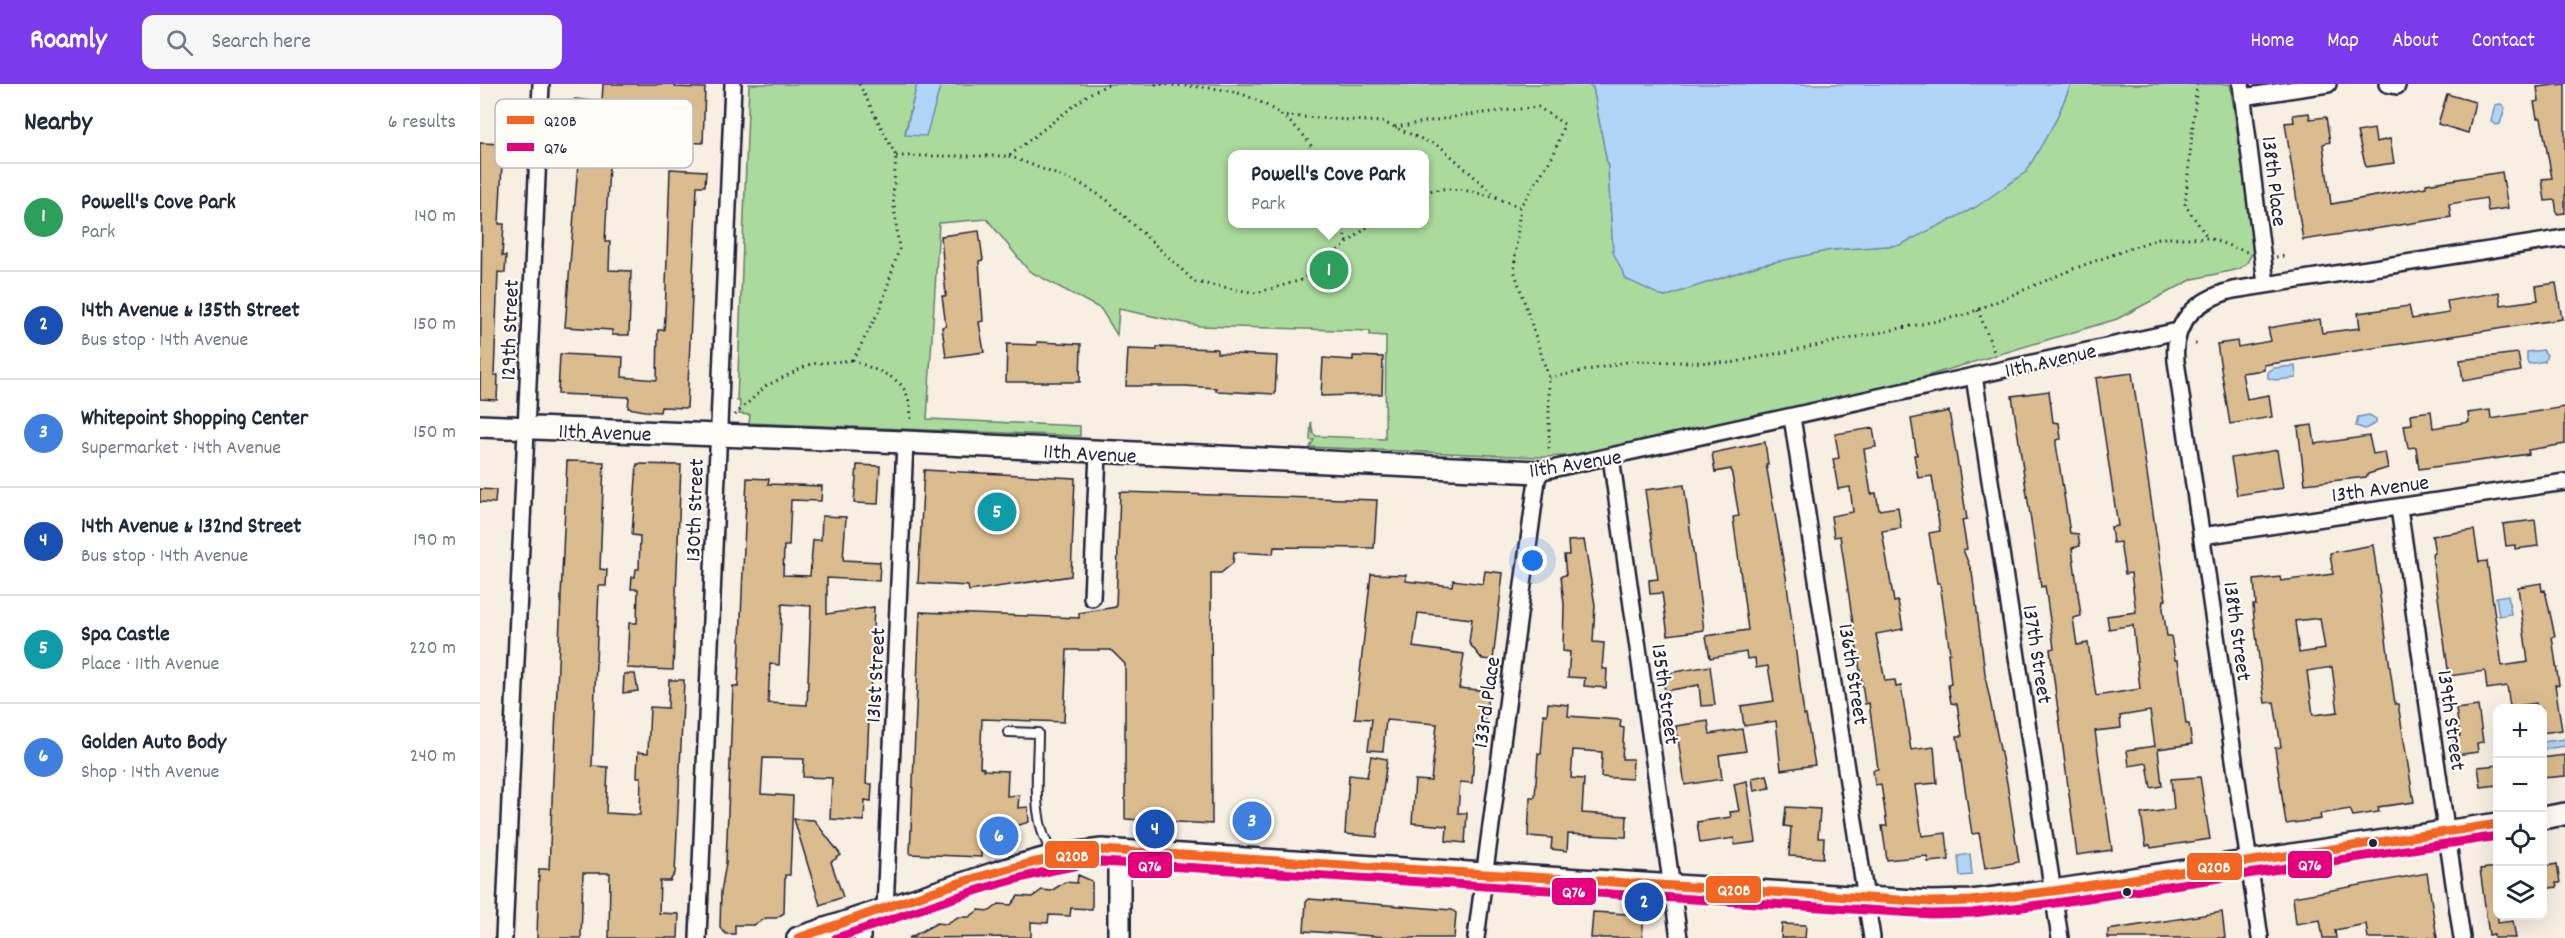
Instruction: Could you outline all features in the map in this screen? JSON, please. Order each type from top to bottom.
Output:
[{"type":"street","name":"129th Street","points":[[540,99],[541,84]]},
{"type":"street","name":"130th Street","points":[[698,938],[733,84]]},
{"type":"street","points":[[2242,91],[2328,84]]},
{"type":"street","name":"138th Place","points":[[2242,91],[2266,284]]},
{"type":"street","name":"129th Street","points":[[504,938],[538,168]]},
{"type":"street","points":[[2178,331],[2190,312],[2203,301],[2233,290],[2565,238]]},
{"type":"street","name":"11th Avenue","points":[[480,426],[719,436],[908,433],[1098,453],[1544,471],[2178,331]]},
{"type":"street","name":"138th Street","points":[[2178,331],[2175,347],[2176,362],[2260,938]]},
{"type":"street","name":"137th Street","points":[[1974,376],[2060,938]]},
{"type":"street","name":"136th Street","points":[[1792,417],[1868,900],[1872,938]]},
{"type":"street","name":"131st Street","points":[[885,910],[908,433]]},
{"type":"street","points":[[1092,598],[1098,453]]},
{"type":"street","name":"135th Street","points":[[1611,457],[1679,938]]},
{"type":"street","name":"133rd Place","points":[[1476,938],[1544,471]]},
{"type":"street","name":"13th Avenue","points":[[2202,536],[2565,482]]},
{"type":"street","name":"139th Street","points":[[2399,508],[2462,938]]},
{"type":"street","points":[[2547,817],[2565,814]]},
{"type":"street","points":[[798,938],[862,928],[885,910],[1054,856],[1079,852],[1119,851],[1868,900],[1971,901],[2053,891],[2493,825]]},
{"type":"street","points":[[1119,851],[1119,938]]},
{"type":"lane","points":[[1008,732],[1038,733],[1038,816],[1044,841],[1054,856]]},
{"type":"path","points":[[854,360],[881,307],[899,249],[893,197],[896,156],[859,84]]},
{"type":"path","points":[[1009,156],[1089,94],[1108,84]]},
{"type":"path","points":[[1155,84],[1235,92],[1286,116],[1383,122],[1442,148],[1498,198]]},
{"type":"path","points":[[2197,84],[2185,205],[2208,238]]},
{"type":"path","points":[[1395,127],[1466,115],[1538,107],[1564,124],[1554,154],[1521,207],[1514,270],[1549,378],[1544,471]]},
{"type":"path","points":[[1286,116],[1312,145],[1314,150]]},
{"type":"path","points":[[896,156],[1009,156],[1081,184],[1106,199],[1195,282],[1256,293],[1302,280],[1366,228]]},
{"type":"path","points":[[1429,192],[1466,191],[1498,198],[1521,207]]},
{"type":"path","points":[[1342,228],[1348,244]]},
{"type":"path","points":[[1549,378],[1632,362],[1731,363],[1965,315],[2073,269],[2159,238],[2208,238],[2263,258],[2286,256]]},
{"type":"path","points":[[1978,309],[1992,343],[1999,370]]},
{"type":"path","points":[[735,415],[766,386],[810,364],[854,360],[894,379],[906,390],[911,400],[908,433]]},
{"type":"green space","points":[[749,84],[917,84],[905,133],[926,134],[941,84],[1586,84],[1593,87],[1608,168],[1613,252],[1664,297],[1760,265],[1831,250],[1900,245],[2055,122],[2071,84],[2230,84],[2253,237],[2253,251],[2247,263],[2239,269],[2193,279],[2117,319],[1890,387],[1594,455],[1539,457],[1310,447],[1314,440],[1310,440],[1311,422],[1313,433],[1316,436],[1385,439],[1386,336],[1370,335],[1370,331],[1199,326],[1119,309],[1117,335],[1101,309],[1029,271],[987,219],[939,223],[927,419],[1080,426],[1080,436],[749,423],[750,415],[739,414],[740,401],[737,401]]},
{"type":"water","points":[[917,84],[941,84],[926,136],[905,135]]},
{"type":"water","points":[[1586,84],[2071,84],[2055,122],[2026,172],[1976,207],[1900,245],[1831,250],[1760,265],[1664,297],[1626,279],[1613,252],[1608,168],[1593,87]]},
{"type":"water","points":[[2501,104],[2505,108],[2500,124],[2495,125],[2491,121],[2495,105]]},
{"type":"water","points":[[2543,350],[2547,355],[2545,361],[2529,364],[2527,352]]},
{"type":"water","points":[[2295,366],[2296,378],[2275,380],[2268,378],[2268,372],[2274,368]]},
{"type":"water","points":[[2369,415],[2376,419],[2376,423],[2365,429],[2356,426],[2358,417]]},
{"type":"water","points":[[2508,595],[2511,614],[2499,616],[2496,597]]},
{"type":"water","points":[[2565,739],[2565,746],[2547,749],[2547,741]]},
{"type":"water","points":[[1970,854],[1972,875],[1960,876],[1958,856]]},
{"type":"building","points":[[603,84],[675,84],[675,87],[705,88],[703,143],[693,143],[693,99],[602,99]]},
{"type":"building","points":[[2565,84],[2565,213],[2557,214],[2555,200],[2545,201],[2542,179],[2552,178],[2541,118],[2537,118],[2534,102],[2539,101],[2537,87]]},
{"type":"building","points":[[2447,94],[2475,102],[2468,133],[2438,124]]},
{"type":"building","points":[[2309,113],[2310,119],[2326,117],[2330,142],[2323,144],[2331,204],[2426,187],[2426,184],[2502,172],[2508,208],[2488,211],[2486,198],[2449,204],[2451,217],[2303,240],[2285,123],[2294,122],[2293,115]]},
{"type":"building","points":[[2374,129],[2376,142],[2390,139],[2394,163],[2366,167],[2357,132]]},
{"type":"building","points":[[480,143],[495,144],[495,168],[502,168],[499,224],[504,224],[502,256],[506,256],[505,273],[498,272],[494,375],[498,375],[497,400],[480,399],[482,214],[480,214]]},
{"type":"building","points":[[578,168],[609,168],[605,242],[610,242],[609,270],[631,271],[629,335],[612,335],[612,330],[565,327]]},
{"type":"building","points":[[670,169],[706,171],[705,186],[697,186],[687,408],[661,407],[660,412],[645,411],[628,408],[629,397],[558,394],[560,354],[623,357],[622,377],[657,380],[658,330],[664,330],[665,317]]},
{"type":"building","points":[[979,231],[983,260],[979,261],[983,321],[979,322],[984,352],[946,357],[942,327],[946,326],[942,296],[946,296],[941,236]]},
{"type":"building","points":[[2556,283],[2562,319],[2264,365],[2264,370],[2242,373],[2247,399],[2269,395],[2272,417],[2230,424],[2217,344],[2237,341],[2238,347],[2271,341],[2268,328],[2320,319],[2322,333],[2360,328],[2358,313],[2409,306],[2412,319],[2449,313],[2447,301],[2499,292],[2501,305],[2538,300],[2536,286]]},
{"type":"building","points":[[1037,342],[1081,344],[1080,382],[1006,382],[1007,344],[1037,345]]},
{"type":"building","points":[[1157,347],[1217,349],[1217,353],[1277,356],[1275,394],[1216,391],[1216,388],[1185,386],[1126,386],[1128,349],[1157,350]]},
{"type":"building","points":[[2518,353],[2521,371],[2463,381],[2460,360]]},
{"type":"building","points":[[1353,356],[1383,357],[1382,394],[1321,396],[1323,358],[1353,360]]},
{"type":"building","points":[[2132,373],[2166,600],[2164,600],[2163,609],[2167,636],[2171,636],[2175,660],[2178,660],[2186,724],[2189,724],[2192,744],[2158,749],[2162,786],[2151,788],[2147,763],[2129,766],[2127,750],[2155,746],[2150,711],[2120,716],[2121,728],[2095,731],[2112,850],[2077,855],[2050,649],[2054,648],[2045,586],[2041,587],[2012,396],[2049,391],[2053,422],[2059,423],[2061,439],[2056,440],[2056,444],[2070,533],[2078,534],[2080,546],[2072,548],[2081,616],[2073,618],[2077,645],[2088,643],[2096,696],[2140,689],[2133,625],[2109,629],[2107,616],[2136,612],[2131,573],[2125,574],[2120,542],[2113,543],[2111,527],[2118,526],[2096,378]]},
{"type":"building","points":[[2565,407],[2565,444],[2528,450],[2529,454],[2419,469],[2416,447],[2408,448],[2404,425],[2412,424],[2411,414],[2431,411],[2433,428],[2469,422],[2468,413],[2490,410],[2491,419]]},
{"type":"building","points":[[1949,411],[1967,519],[1962,520],[1967,549],[1963,550],[1972,572],[1986,681],[2007,783],[2019,862],[1985,868],[1979,833],[1972,834],[1957,736],[1962,736],[1957,704],[1951,703],[1948,685],[1951,684],[1948,653],[1950,653],[1940,583],[1937,583],[1929,533],[1940,531],[1932,476],[1918,478],[1911,419]]},
{"type":"building","points":[[2312,425],[2315,444],[2369,436],[2373,454],[2385,452],[2388,468],[2368,474],[2366,477],[2305,484],[2298,427]]},
{"type":"building","points":[[1873,428],[1876,447],[1864,449],[1871,494],[1876,493],[1879,510],[1898,507],[1901,528],[1882,531],[1894,602],[1898,601],[1903,629],[1876,634],[1885,681],[1895,680],[1896,687],[1901,686],[1911,750],[1934,747],[1937,783],[1915,785],[1922,836],[1946,833],[1949,860],[1928,862],[1927,856],[1887,860],[1882,826],[1887,826],[1881,784],[1875,785],[1873,770],[1878,769],[1869,703],[1865,704],[1840,536],[1834,537],[1831,516],[1853,512],[1850,487],[1838,489],[1833,459],[1839,458],[1835,434]]},
{"type":"building","points":[[1765,442],[1768,464],[1766,464],[1786,577],[1804,715],[1806,715],[1815,765],[1781,770],[1776,721],[1744,726],[1741,706],[1774,701],[1768,666],[1756,668],[1755,658],[1747,659],[1746,652],[1710,658],[1706,636],[1748,630],[1733,517],[1739,516],[1731,469],[1715,472],[1712,453]]},
{"type":"building","points":[[2277,450],[2283,488],[2237,495],[2231,458]]},
{"type":"building","points":[[567,461],[604,462],[600,569],[607,570],[606,586],[599,586],[592,766],[608,767],[606,813],[640,815],[641,777],[637,777],[638,752],[648,753],[650,707],[668,708],[669,680],[684,680],[675,873],[670,881],[660,881],[659,913],[679,914],[678,938],[609,938],[610,873],[583,873],[581,938],[537,938],[539,869],[549,869]]},
{"type":"building","points":[[637,464],[681,465],[673,670],[627,668],[629,623],[637,623],[638,589],[631,589],[632,577],[635,577],[636,569],[639,569],[640,536],[632,535]]},
{"type":"building","points":[[857,465],[880,466],[878,504],[854,503]]},
{"type":"building","points":[[924,470],[1075,478],[1071,576],[969,591],[968,586],[918,583]]},
{"type":"building","points":[[747,478],[769,479],[768,484],[822,486],[821,501],[791,500],[789,546],[784,546],[783,575],[810,576],[813,540],[821,540],[822,516],[846,517],[843,560],[880,562],[879,581],[827,578],[827,614],[874,607],[866,784],[872,784],[871,801],[865,800],[864,821],[830,819],[832,778],[803,777],[804,759],[763,758],[761,794],[793,796],[790,875],[785,875],[784,913],[776,918],[766,918],[754,925],[735,925],[735,934],[726,934],[720,928],[721,892],[726,863],[733,686],[738,687]],"holes":[[[782,604],[811,606],[807,705],[768,703],[770,664],[779,665]]]},
{"type":"building","points":[[1684,485],[1704,630],[1668,635],[1662,593],[1650,594],[1649,580],[1658,579],[1645,490]]},
{"type":"building","points":[[480,489],[496,490],[495,503],[480,502]]},
{"type":"building","points":[[1120,492],[1377,500],[1374,548],[1274,547],[1273,554],[1234,552],[1233,563],[1221,573],[1211,573],[1212,824],[1125,819],[1125,664],[1111,650],[1067,650],[1064,722],[982,719],[980,767],[984,770],[1008,771],[1007,796],[1019,795],[1018,808],[1028,807],[1029,822],[982,836],[981,857],[910,854],[920,612],[1079,618],[1079,613],[1116,607]]},
{"type":"building","points":[[2535,520],[2538,546],[2515,549],[2515,545],[2506,546],[2503,524]]},
{"type":"building","points":[[2474,530],[2479,562],[2487,561],[2502,666],[2528,662],[2518,587],[2541,583],[2542,591],[2545,590],[2555,636],[2552,637],[2559,685],[2555,685],[2562,730],[2547,732],[2547,704],[2510,704],[2507,686],[2487,689],[2485,671],[2449,676],[2432,554],[2435,553],[2432,536]]},
{"type":"building","points":[[1584,540],[1595,605],[1593,642],[1604,643],[1602,669],[1607,669],[1606,688],[1584,686],[1585,678],[1568,677],[1570,652],[1563,651],[1564,604],[1561,576],[1566,575],[1564,555],[1569,555],[1568,541]]},
{"type":"building","points":[[2373,545],[2395,704],[2398,704],[2414,802],[2378,807],[2379,812],[2353,816],[2350,809],[2320,814],[2321,819],[2286,824],[2275,748],[2281,747],[2274,702],[2265,703],[2261,674],[2254,619],[2253,605],[2256,605],[2254,580],[2280,577],[2281,581],[2333,574],[2330,553]],"holes":[[[2320,618],[2325,649],[2299,653],[2295,621]],[[2332,667],[2338,712],[2313,715],[2307,671]]]},
{"type":"building","points":[[1485,571],[1503,573],[1493,660],[1482,659],[1469,643],[1472,619],[1418,613],[1413,647],[1464,654],[1459,688],[1488,691],[1485,728],[1476,727],[1472,783],[1460,782],[1458,813],[1467,813],[1465,843],[1446,841],[1447,826],[1412,823],[1415,780],[1431,781],[1437,724],[1386,720],[1383,751],[1368,750],[1372,719],[1355,718],[1371,574],[1406,575],[1406,581],[1452,586],[1453,580],[1483,584]]},
{"type":"building","points":[[1710,666],[1715,705],[1701,706],[1699,685],[1665,691],[1662,674]]},
{"type":"building","points":[[624,674],[635,674],[638,691],[623,693]]},
{"type":"building","points":[[1548,703],[1569,705],[1568,716],[1621,720],[1620,727],[1624,728],[1622,759],[1633,759],[1632,779],[1601,777],[1602,752],[1573,750],[1571,778],[1584,779],[1582,813],[1627,816],[1626,837],[1568,834],[1567,851],[1551,849],[1552,838],[1528,836],[1530,797],[1535,797],[1538,753],[1541,754],[1544,714],[1547,715]]},
{"type":"building","points":[[2478,706],[2483,742],[2477,743],[2478,752],[2456,755],[2453,737],[2460,736],[2456,709]]},
{"type":"building","points":[[1708,721],[1710,734],[1742,729],[1746,751],[1719,755],[1722,779],[1685,785],[1676,726]]},
{"type":"building","points":[[2565,755],[2565,776],[2547,778],[2547,757]]},
{"type":"building","points":[[1371,756],[1387,759],[1377,837],[1345,834],[1349,775],[1367,777]]},
{"type":"building","points":[[2493,766],[2493,786],[2481,787],[2478,767]]},
{"type":"building","points":[[1767,775],[1770,788],[1754,791],[1752,778]]},
{"type":"building","points":[[2200,777],[2210,839],[2151,848],[2150,845],[2146,846],[2141,814],[2174,809],[2171,779]]},
{"type":"building","points":[[1747,781],[1756,842],[1735,845],[1734,838],[1700,843],[1697,822],[1731,817],[1730,812],[1739,811],[1734,784]]},
{"type":"building","points":[[1786,807],[1820,809],[1818,838],[1824,838],[1823,858],[1789,856],[1791,827],[1784,826]]},
{"type":"building","points":[[794,819],[814,820],[841,855],[831,862],[843,897],[820,905]]},
{"type":"building","points":[[2557,864],[2560,883],[2556,883],[2557,887],[2547,888],[2547,866]]},
{"type":"building","points":[[2493,868],[2493,920],[2498,920],[2498,923],[2513,921],[2516,938],[2494,938],[2494,934],[2489,935],[2480,869]]},
{"type":"building","points":[[2427,873],[2437,938],[2368,938],[2366,924],[2335,930],[2336,938],[2323,938],[2320,920],[2296,924],[2293,897]]},
{"type":"building","points":[[1078,875],[1092,881],[1092,909],[1071,908],[1070,916],[1049,915],[1048,923],[1031,922],[1031,937],[909,938],[937,923],[946,924],[958,917],[969,917],[979,910],[990,911],[999,904],[1011,905],[1018,896],[1032,897],[1042,890],[1051,891],[1065,882],[1077,883]]},
{"type":"building","points":[[1309,899],[1452,910],[1456,913],[1454,938],[1401,938],[1304,931],[1306,902]]},
{"type":"building","points":[[1593,912],[1644,915],[1642,938],[1591,938]]},
{"type":"building","points":[[2222,912],[2225,938],[2108,938],[2108,930]]},
{"type":"building","points":[[1782,924],[1806,925],[1805,938],[1781,938]]},
{"type":"transit line","name":"Q20B","points":[[798,938],[948,886],[1063,856],[1102,850],[1931,902],[1971,901],[2053,891],[2493,825]]},
{"type":"transit line","name":"Q76","points":[[836,938],[1001,883],[1034,874],[1102,862],[1931,914],[1972,913],[2055,903],[2493,837]]},
{"type":"place","name":"Powell's Cove Park","points":[[1329,270]]},
{"type":"place","name":"Spa Castle","points":[[997,512]]},
{"type":"place","name":"Whitepoint Shopping Center","points":[[1252,821]]},
{"type":"place","name":"14th Avenue & 132nd Street","points":[[1155,829]]},
{"type":"place","name":"Golden Auto Body","points":[[999,836]]},
{"type":"place","name":"14th Avenue & 135th Street","points":[[1644,902]]}]
